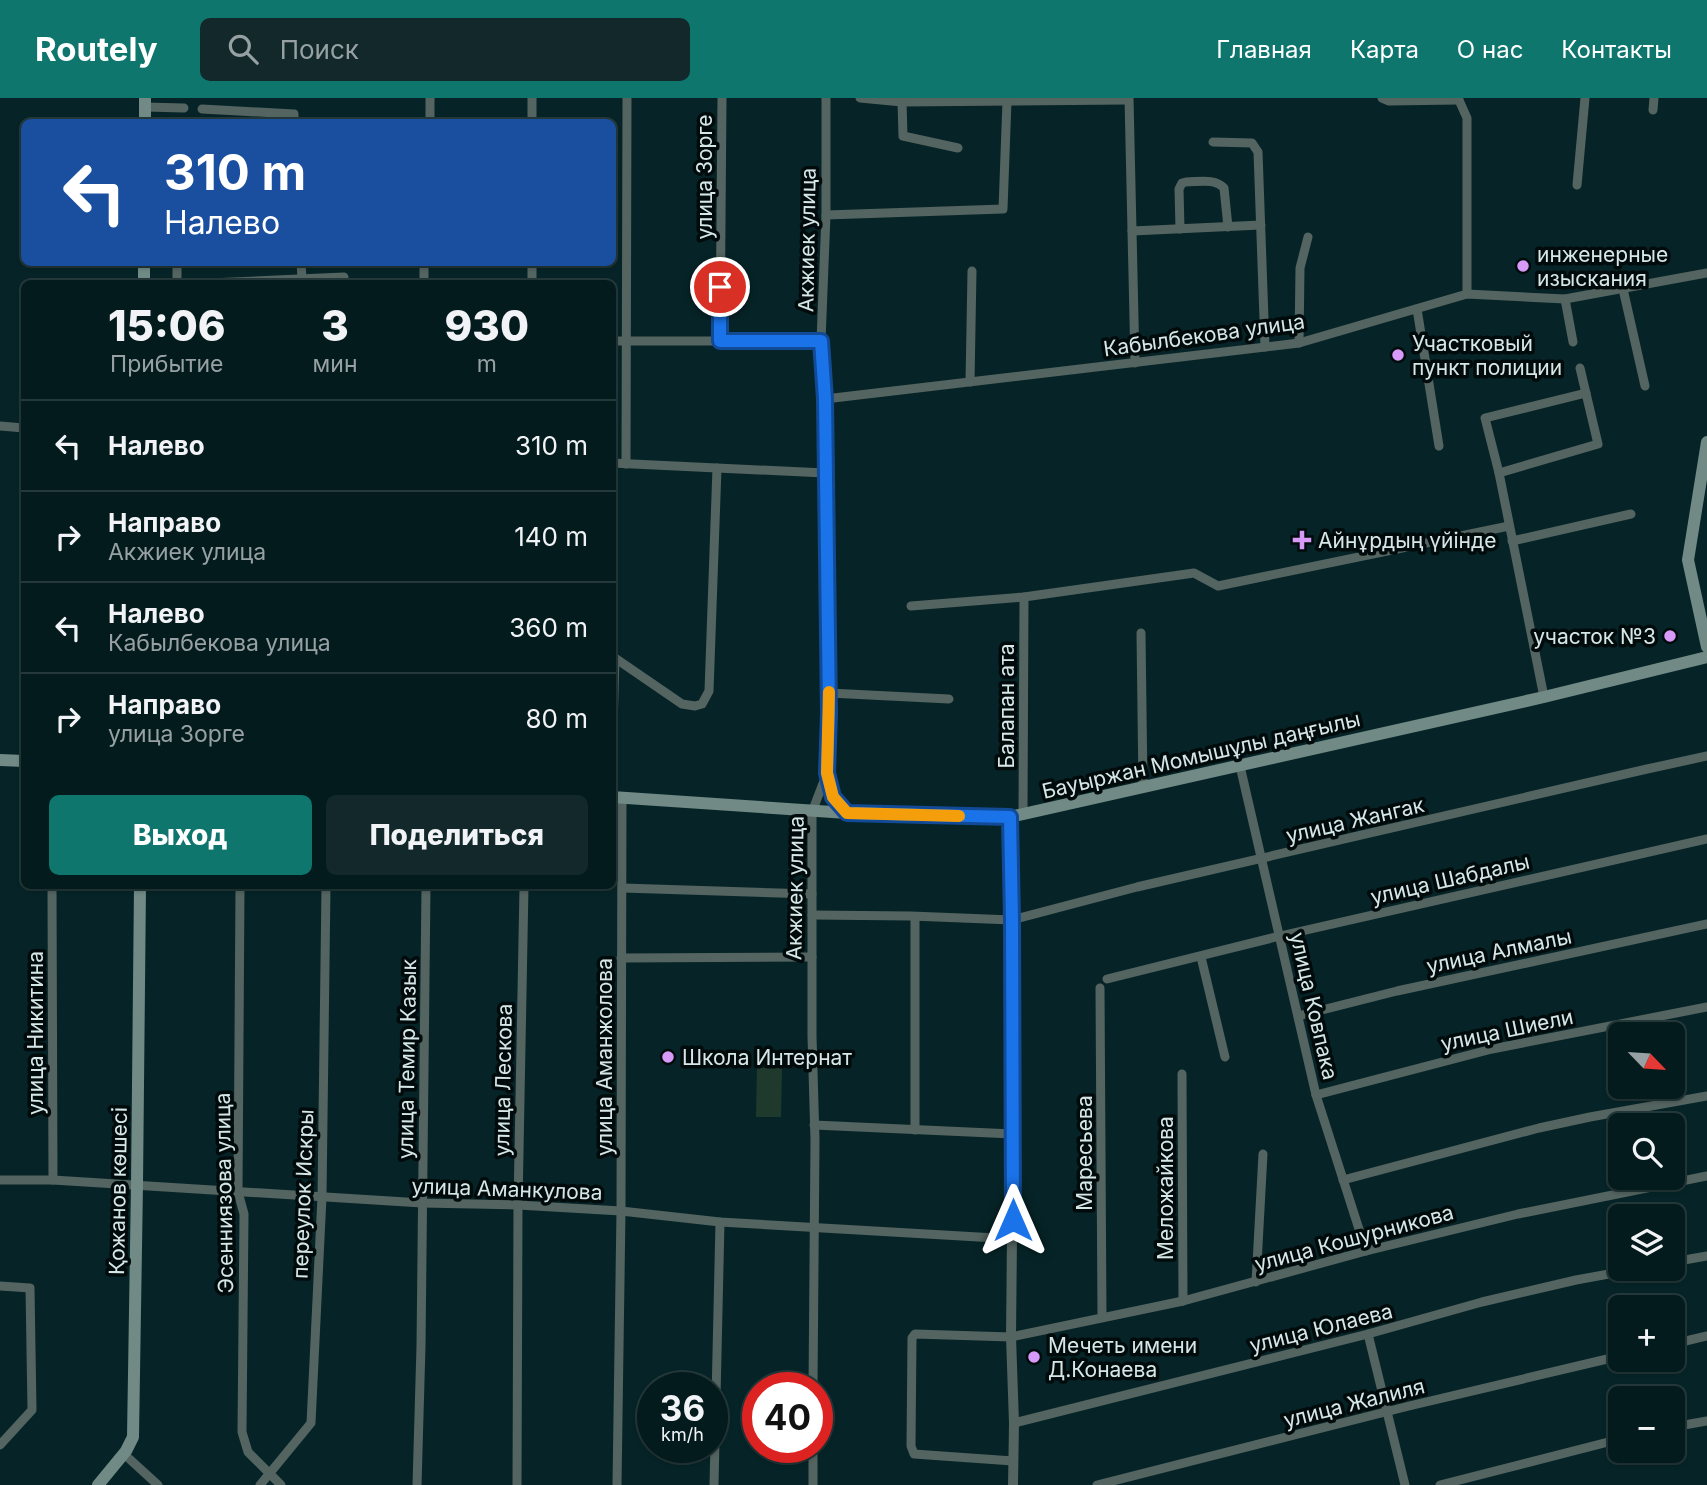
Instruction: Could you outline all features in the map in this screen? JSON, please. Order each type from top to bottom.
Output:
[{"type":"main road","points":[[1707,442],[1702,501],[1688,560],[1707,647]]},
{"type":"main road","name":"Бауыржан Момышұлы даңғылы","points":[[617,797],[847,813],[1010,817],[1544,697],[1707,657]]},
{"type":"main road","points":[[0,760],[21,761]]},
{"type":"main road","name":"Қожанов көшесі","points":[[98,1485],[124,1454],[133,1437],[140,889]]},
{"type":"street","points":[[430,98],[430,119]]},
{"type":"street","points":[[532,98],[532,119]]},
{"type":"street","points":[[626,464],[627,98]]},
{"type":"street","name":"улица Зорге","points":[[720,341],[722,98]]},
{"type":"street","name":"Акжиек улица","points":[[813,1372],[812,811],[827,773],[829,693],[825,399],[821,341],[826,215],[826,98]]},
{"type":"street","points":[[860,98],[902,102],[1128,99],[1135,363]]},
{"type":"street","points":[[1382,98],[1389,101],[1458,99],[1467,118],[1467,294]]},
{"type":"street","points":[[1577,184],[1586,98]]},
{"type":"street","points":[[1653,110],[1654,98]]},
{"type":"street","points":[[826,215],[1003,209],[1007,101]]},
{"type":"street","points":[[902,102],[903,136],[958,148]]},
{"type":"street","points":[[145,103],[184,108]]},
{"type":"street","points":[[202,109],[294,114],[294,119]]},
{"type":"street","points":[[1213,142],[1252,143],[1258,152],[1265,347]]},
{"type":"street","points":[[1180,229],[1178,190],[1186,181],[1217,181],[1222,184],[1228,227]]},
{"type":"street","points":[[1132,231],[1261,225]]},
{"type":"street","points":[[1299,343],[1300,268],[1308,237]]},
{"type":"street","points":[[301,266],[302,279]]},
{"type":"street","points":[[970,382],[972,271]]},
{"type":"street","name":"Кабылбекова улица","points":[[825,399],[1299,343],[1467,294],[1565,299],[1707,274]]},
{"type":"street","points":[[279,280],[344,277]]},
{"type":"street","points":[[1623,289],[1645,386]]},
{"type":"street","points":[[1565,299],[1573,342]]},
{"type":"street","points":[[1417,309],[1438,446]]},
{"type":"street","points":[[616,341],[821,341]]},
{"type":"street","points":[[1499,473],[1598,444],[1580,368]]},
{"type":"street","points":[[1544,697],[1499,473],[1485,418],[1586,393]]},
{"type":"street","points":[[0,426],[21,428]]},
{"type":"street","points":[[616,463],[825,473]]},
{"type":"street","points":[[616,658],[682,704],[702,704],[709,691],[717,468]]},
{"type":"street","points":[[1512,541],[1631,514]]},
{"type":"street","points":[[911,606],[1024,597],[1194,572],[1218,586],[1509,526]]},
{"type":"street","name":"Балапан ата","points":[[1023,815],[1024,597]]},
{"type":"street","points":[[1141,633],[1143,787]]},
{"type":"street","points":[[829,693],[949,699]]},
{"type":"street","name":"улица Жангак","points":[[812,915],[1012,920],[1137,887],[1707,756]]},
{"type":"street","name":"улица Ковпака","points":[[1240,766],[1316,1095],[1366,1251]]},
{"type":"street","points":[[827,773],[833,797],[847,813]]},
{"type":"street","name":"улица Аманжолова","points":[[617,797],[623,888],[617,1485]]},
{"type":"street","points":[[1010,817],[1013,1485]]},
{"type":"street","name":"улица Шабдалы","points":[[1107,979],[1280,936],[1707,839]]},
{"type":"street","points":[[623,888],[812,894]]},
{"type":"street","name":"улица Никитина","points":[[52,889],[53,1180]]},
{"type":"street","name":"Эсенниязова улица","points":[[240,889],[238,1192],[244,1214],[242,1432],[248,1452],[281,1485]]},
{"type":"street","name":"переулок Искры","points":[[260,1485],[311,1423],[321,1197],[326,889]]},
{"type":"street","name":"улица Темир Казык","points":[[417,1485],[426,889]]},
{"type":"street","name":"улица Лескова","points":[[517,1485],[524,889]]},
{"type":"street","points":[[915,918],[915,1130]]},
{"type":"street","name":"улица Алмалы","points":[[1298,1016],[1397,991],[1707,924]]},
{"type":"street","points":[[621,958],[812,957]]},
{"type":"street","points":[[1201,957],[1225,1057]]},
{"type":"street","name":"Маресьева","points":[[1100,988],[1102,1317]]},
{"type":"street","name":"улица Шиели","points":[[1316,1095],[1492,1049],[1707,1007]]},
{"type":"street","name":"Меложайкова","points":[[1182,1074],[1183,1301]]},
{"type":"street","points":[[1343,1180],[1539,1128],[1707,1096]]},
{"type":"street","points":[[814,1125],[1013,1135]]},
{"type":"street","points":[[1256,1282],[1263,1154]]},
{"type":"street","name":"улица Кошурникова","points":[[1013,1461],[914,1454],[911,1446],[912,1338],[915,1334],[1011,1337],[1183,1301],[1366,1251],[1518,1214],[1707,1176]]},
{"type":"street","name":"улица Аманкулова","points":[[0,1180],[137,1184],[422,1203],[519,1205],[621,1211],[720,1222],[1013,1239]]},
{"type":"street","points":[[714,1485],[720,1222]]},
{"type":"street","points":[[1685,1260],[1707,1256]]},
{"type":"street","name":"улица Юлаева","points":[[1014,1423],[1496,1299],[1608,1274]]},
{"type":"street","points":[[0,1286],[30,1288],[32,1410],[0,1445]]},
{"type":"street","points":[[1368,1334],[1405,1485]]},
{"type":"street","points":[[1685,1341],[1707,1336]]},
{"type":"street","name":"улица Жалиля","points":[[1097,1485],[1608,1359]]},
{"type":"street","points":[[1685,1425],[1707,1422]]},
{"type":"street","points":[[1440,1485],[1608,1442]]},
{"type":"street","points":[[124,1454],[158,1485]]},
{"type":"street","points":[[813,1463],[813,1485]]},
{"type":"green space","points":[[757,1068],[782,1068],[781,1117],[756,1117]]},
{"type":"slow traffic","points":[[829,692],[827,773],[833,797],[847,813],[959,816]]},
{"type":"place","name":"инженерные изыскания","points":[[1523,266]]},
{"type":"place","name":"Участковый пункт полиции","points":[[1398,355]]},
{"type":"place","name":"Айнұрдың үйінде","points":[[1302,540]]},
{"type":"place","name":"участок №3","points":[[1670,636]]},
{"type":"place","name":"Школа Интернат","points":[[668,1057]]},
{"type":"place","name":"Мечеть имени Д.Конаева","points":[[1034,1357]]},
{"type":"route","points":[[720,287],[720,341],[821,341],[825,399],[829,713],[827,773],[833,797],[847,813],[1010,817],[1013,1220]]}]
